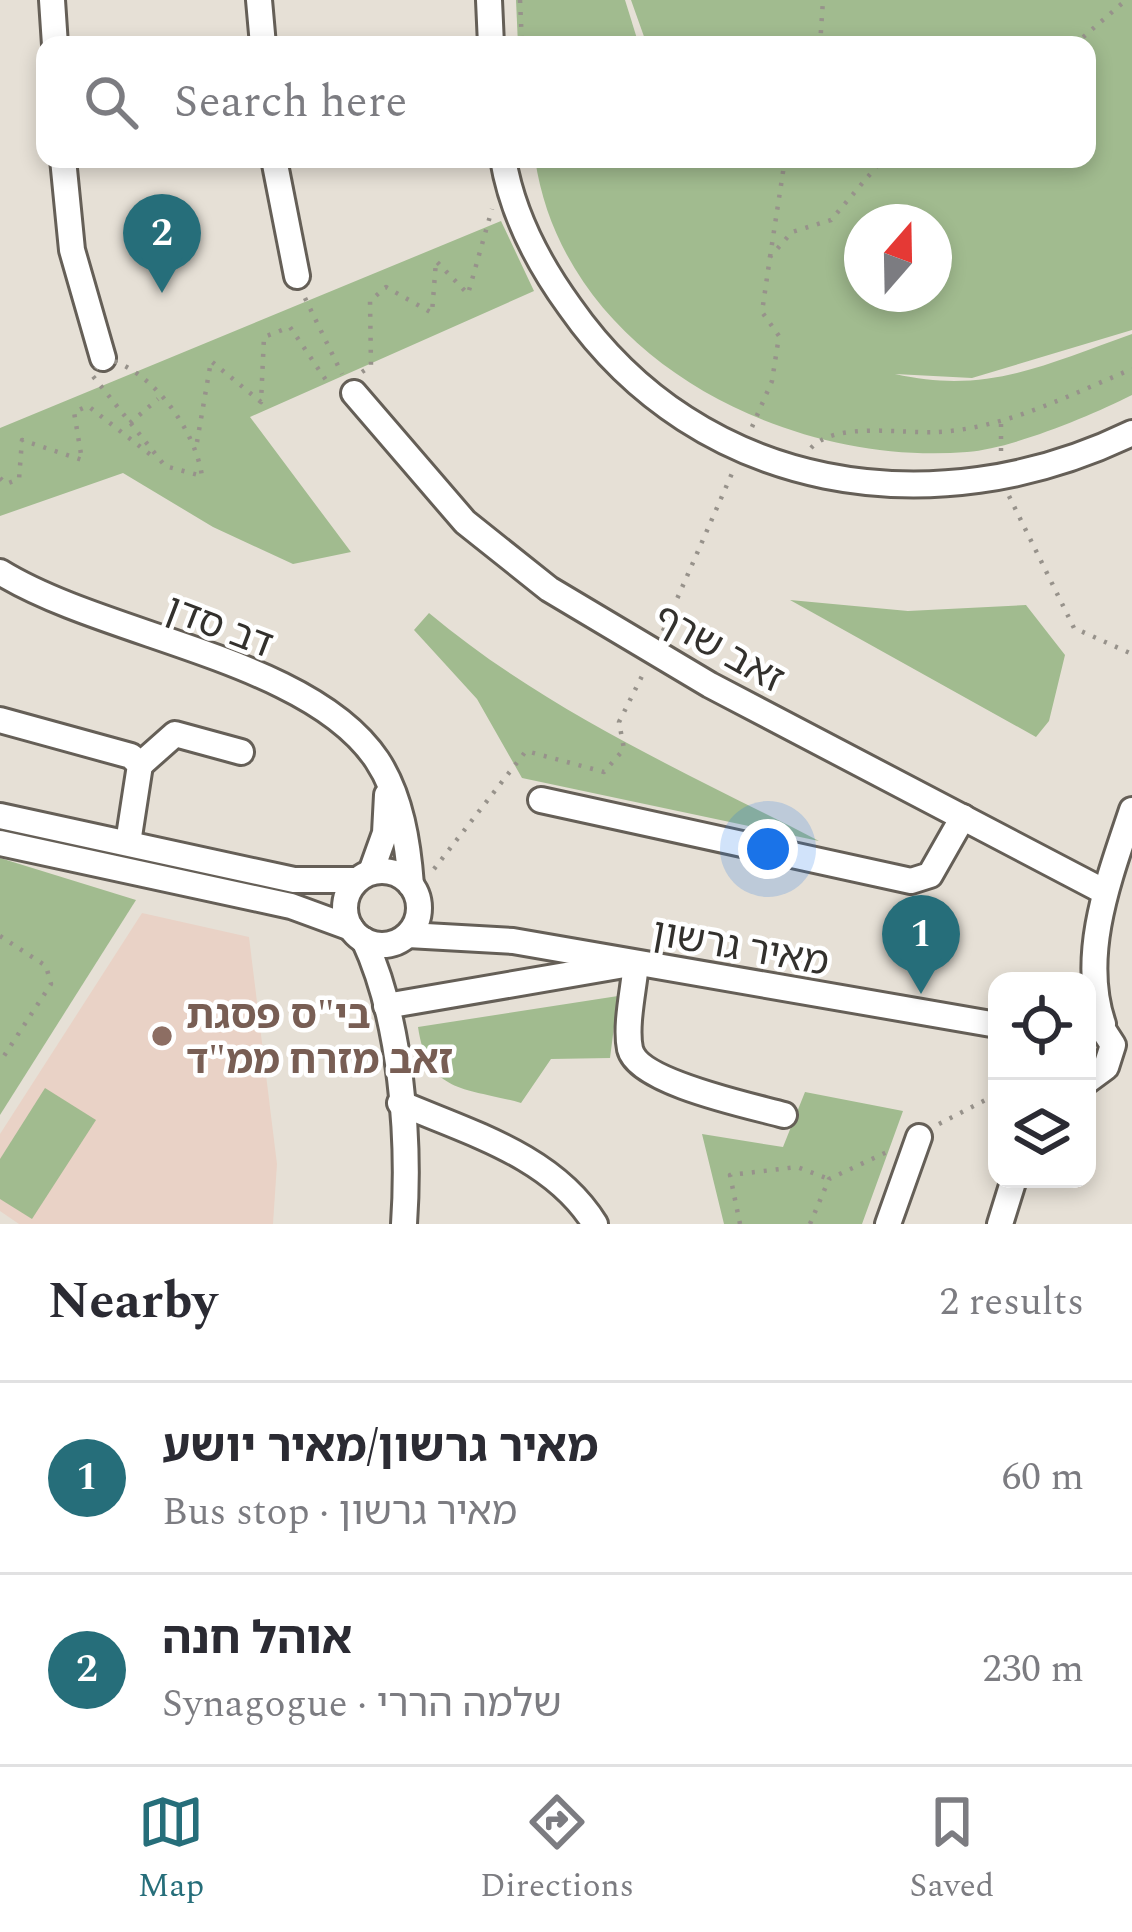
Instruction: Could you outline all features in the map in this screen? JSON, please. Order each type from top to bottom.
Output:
[{"type":"street","points":[[52,0],[54,36]]},
{"type":"street","points":[[260,0],[262,36]]},
{"type":"street","points":[[489,0],[491,36]]},
{"type":"street","points":[[64,168],[72,250],[104,358]]},
{"type":"street","points":[[276,168],[297,276]]},
{"type":"street","points":[[505,168],[509,188],[551,280],[608,357],[662,403],[742,449],[800,469],[919,488],[1000,478],[1132,433]]},
{"type":"street","name":"זאב שרף","points":[[350,387],[465,522],[549,589],[653,652],[1105,892]]},
{"type":"street","name":"דב סדן","points":[[0,572],[76,609],[264,679],[326,709],[377,760],[404,829],[415,892]]},
{"type":"street","points":[[0,720],[131,756],[140,765]]},
{"type":"street","points":[[128,843],[140,765],[175,734],[241,752]]},
{"type":"street","points":[[387,781],[385,833],[364,876],[346,898],[386,1006],[400,1103],[404,1224]]},
{"type":"street","points":[[541,800],[911,881],[930,875],[963,818]]},
{"type":"street","points":[[1090,972],[1105,892],[1125,857],[1132,810]]},
{"type":"street","points":[[0,816],[294,880],[388,871],[415,892],[418,918],[402,938],[386,1006]]},
{"type":"street","points":[[0,843],[291,906],[357,934],[402,938]]},
{"type":"street","name":"מאיר גרשון","points":[[415,892],[513,941]]},
{"type":"street","name":"מאיר גרשון","points":[[402,938],[513,941],[988,1024]]},
{"type":"street","points":[[1096,953],[1097,1006],[1108,1031],[1111,1057],[1096,1074]]},
{"type":"street","points":[[386,1006],[636,963],[630,1050],[639,1063],[659,1078],[784,1115]]},
{"type":"street","name":"מאיר גרשון","points":[[956,1021],[988,1033]]},
{"type":"street","points":[[1096,1077],[1132,1071]]},
{"type":"street","points":[[400,1103],[540,1167],[566,1185],[595,1224]]},
{"type":"street","points":[[888,1224],[919,1137]]},
{"type":"street","points":[[1000,1224],[1012,1188]]},
{"type":"path","points":[[520,0],[522,36]]},
{"type":"path","points":[[821,36],[823,0]]},
{"type":"path","points":[[1084,36],[1126,0]]},
{"type":"path","points":[[415,892],[526,751],[604,772],[624,749],[619,722],[772,381],[779,336],[762,312],[784,168]]},
{"type":"path","points":[[770,257],[792,232],[831,220],[875,168]]},
{"type":"path","points":[[0,478],[6,484],[19,479],[22,440],[82,460],[74,412],[88,406],[165,466],[202,476],[197,442],[211,361],[261,402],[263,337],[290,327],[327,387],[350,387],[371,366],[370,302],[386,287],[432,313],[436,261],[468,294],[490,211],[509,188]]},
{"type":"path","points":[[297,276],[320,338],[350,387]]},
{"type":"path","points":[[165,466],[92,375],[104,358],[130,364],[197,442]]},
{"type":"path","points":[[800,469],[814,442],[840,433],[946,432],[983,424],[1132,369]]},
{"type":"path","points":[[130,422],[159,398]]},
{"type":"path","points":[[1000,478],[1074,628],[1132,654]]},
{"type":"path","points":[[0,936],[33,953],[46,966],[50,984],[0,1062]]},
{"type":"path","points":[[740,1224],[730,1175],[797,1167],[829,1179],[810,1224]]},
{"type":"shaded area","name":"בי\"ס פסגת זאב מזרח ממ\"ד","points":[[142,913],[249,937],[277,1164],[273,1224],[19,1224],[0,1211],[0,1134]]},
{"type":"green space","points":[[516,0],[625,0],[636,36],[518,36]]},
{"type":"green space","points":[[631,0],[1132,0],[1132,330],[972,378],[895,374],[928,380],[988,378],[1044,365],[1132,334],[1132,395],[1029,438],[967,452],[897,452],[827,440],[758,418],[694,385],[636,342],[589,290],[554,229],[537,168],[1096,168],[1096,36],[644,36]]},
{"type":"green space","points":[[501,221],[534,291],[250,417],[351,552],[293,564],[213,527],[123,473],[0,516],[0,428]]},
{"type":"green space","points":[[790,600],[908,611],[1026,605],[1065,655],[1049,721],[1036,737]]},
{"type":"green space","points":[[429,613],[568,710],[819,841],[522,778],[477,699],[414,630]]},
{"type":"green space","points":[[0,858],[136,900],[0,1115]]},
{"type":"green space","points":[[618,996],[610,1058],[551,1059],[521,1103],[466,1090],[440,1076],[430,1065],[418,1027]]},
{"type":"green space","points":[[45,1088],[96,1120],[32,1219],[0,1199],[0,1159]]},
{"type":"green space","points":[[805,1092],[903,1111],[862,1224],[724,1224],[702,1134],[783,1147]]},
{"type":"place","name":"אוהל חנה","points":[[162,293]]},
{"type":"place","name":"מאיר גרשון/מאיר יושע","points":[[921,994]]},
{"type":"place","name":"בי\"ס פסגת זאב מזרח ממ\"ד","points":[[162,1036]]}]
